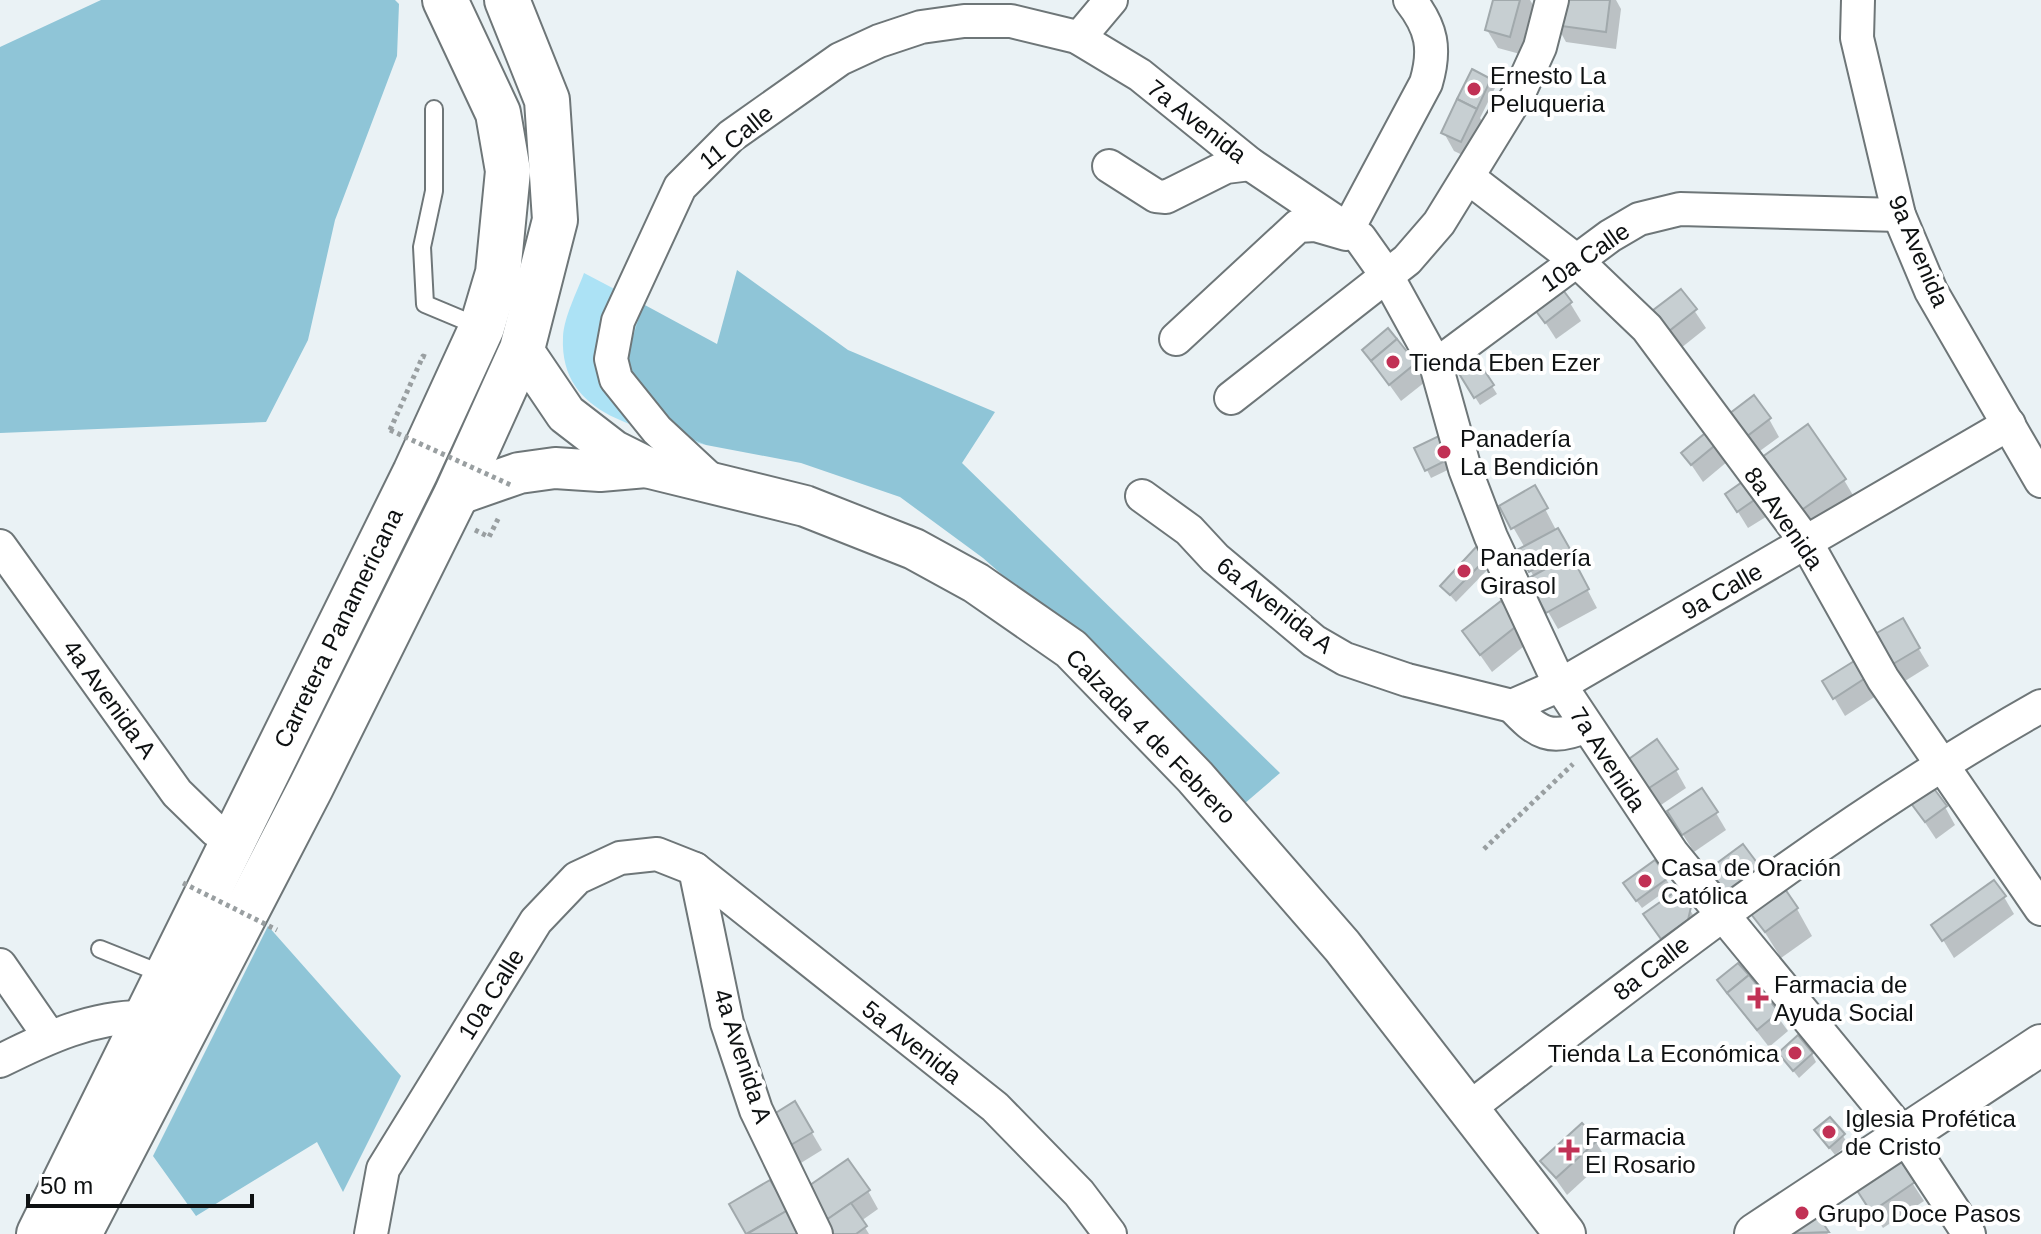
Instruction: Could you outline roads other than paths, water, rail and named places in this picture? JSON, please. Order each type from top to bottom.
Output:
[{"type":"highway","name":"Carretera Panamericana","points":[[39,1234],[415,473],[482,327],[498,273],[508,171],[498,113],[445,0]]},
{"type":"highway","name":"Carretera Panamericana","points":[[79,1234],[311,787],[456,495],[522,349],[555,220],[547,100],[507,0]]},
{"type":"street","points":[[1078,38],[1082,10],[1079,0]]},
{"type":"street","points":[[1078,38],[1111,0]]},
{"type":"street","points":[[1176,339],[1298,226],[1315,225],[1354,232],[1426,83],[1432,61],[1432,40],[1426,21],[1410,0]]},
{"type":"street","points":[[1231,398],[1407,260],[1439,223],[1519,93],[1540,47],[1552,0]]},
{"type":"street","name":"9a Avenida","points":[[1858,0],[1857,38],[1899,215],[1931,291],[2041,481]]},
{"type":"street","name":"11 Calle","points":[[713,482],[657,430],[616,379],[611,359],[618,321],[680,187],[731,136],[840,59],[879,41],[921,27],[964,21],[1011,21],[1078,38]]},
{"type":"street","name":"7a Avenida","points":[[1078,38],[1140,75],[1250,164],[1354,232],[1387,276],[1436,365],[1465,469],[1491,537],[1560,685],[1653,828],[1904,1135],[1969,1234]]},
{"type":"street","points":[[1109,166],[1156,196],[1166,197],[1226,167],[1250,164]]},
{"type":"street","name":"8a Avenida","points":[[1469,178],[1577,261],[1647,328],[1806,542],[1883,679],[2041,909]]},
{"type":"street","name":"10a Calle","points":[[1436,365],[1639,219],[1680,209],[1899,215]]},
{"type":"street","name":"Calzada 4 de Febrero","points":[[522,349],[566,414],[614,451],[646,467],[805,506],[914,549],[976,583],[1071,649],[1195,777],[1342,946],[1565,1234]]},
{"type":"street","name":"9a Calle","points":[[1560,685],[2009,424]]},
{"type":"street","name":"Calzada 4 de Febrero","points":[[456,495],[519,473],[555,468],[600,471],[646,467]]},
{"type":"street","name":"6a Avenida A","points":[[1142,496],[1189,530],[1215,558],[1314,641],[1345,659],[1407,680],[1512,706]]},
{"type":"street","name":"4a Avenida A","points":[[0,546],[177,793],[215,830],[233,840]]},
{"type":"street","points":[[1560,685],[1512,706],[1530,725],[1554,736],[1591,734]]},
{"type":"street","name":"8a Calle","points":[[1468,1109],[1722,913],[1940,763],[2041,706]]},
{"type":"street","name":"10a Calle","points":[[371,1234],[383,1169],[536,921],[577,878],[620,858],[657,854],[695,869]]},
{"type":"street","name":"4a Avenida A","points":[[695,869],[727,1023],[756,1110],[816,1234]]},
{"type":"street","name":"5a Avenida","points":[[695,869],[995,1107],[1079,1193],[1110,1234]]},
{"type":"street","points":[[0,965],[49,1036]]},
{"type":"street","points":[[0,1061],[49,1036],[118,1017],[145,1017]]},
{"type":"street","points":[[1755,1234],[2041,1045]]},
{"type":"lane","points":[[434,109],[434,191],[422,247],[425,304],[482,327]]},
{"type":"lane","points":[[100,949],[166,975]]},
{"type":"place","name":"Ernesto La Peluqueria","points":[[1474,89]]},
{"type":"place","name":"Tienda Eben Ezer","points":[[1393,362]]},
{"type":"place","name":"Panadería La Bendición","points":[[1444,452]]},
{"type":"place","name":"Panadería Girasol","points":[[1464,571]]},
{"type":"place","name":"Casa de Oración Católica","points":[[1645,881]]},
{"type":"place","name":"Farmacia de Ayuda Social","points":[[1758,998]]},
{"type":"place","name":"Tienda La Económica","points":[[1795,1053]]},
{"type":"place","name":"Iglesia Profética de Cristo","points":[[1829,1132]]},
{"type":"place","name":"Farmacia El Rosario","points":[[1569,1150]]},
{"type":"place","name":"Grupo Doce Pasos","points":[[1802,1213]]}]
